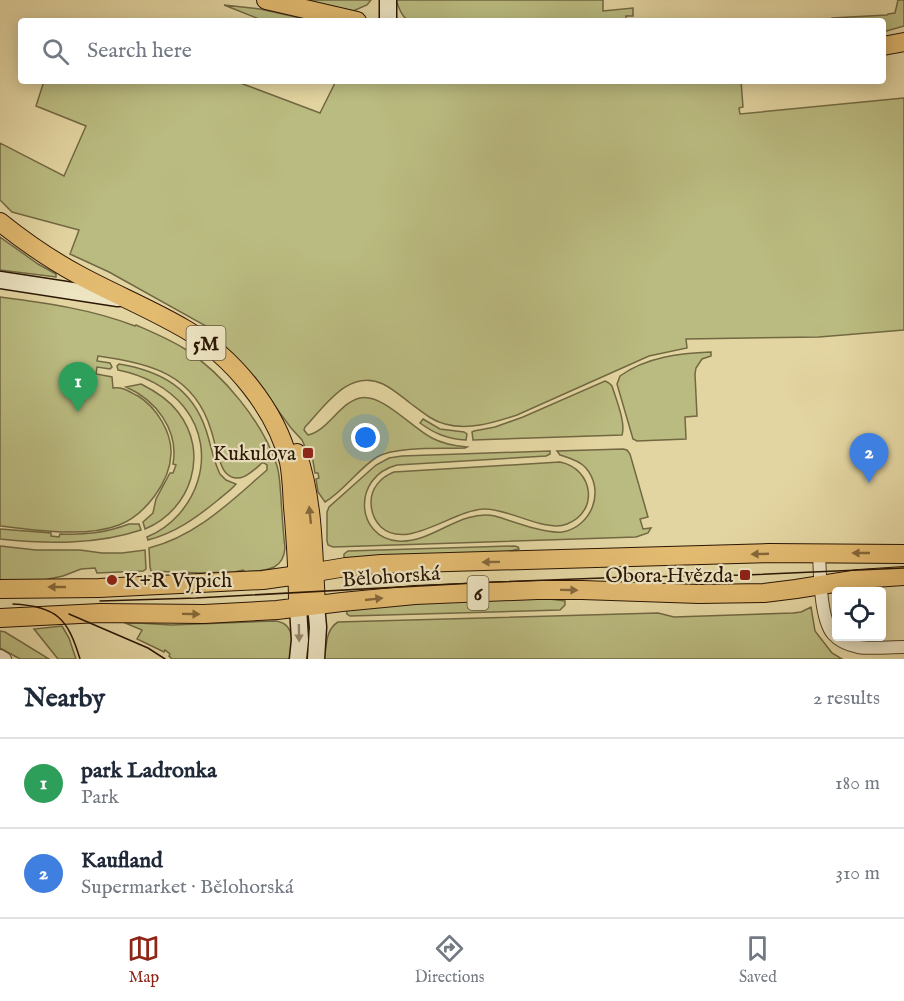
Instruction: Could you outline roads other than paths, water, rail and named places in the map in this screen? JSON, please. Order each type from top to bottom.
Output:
[{"type":"main road","points":[[266,0],[344,18]]},
{"type":"main road","points":[[886,45],[904,42]]},
{"type":"main road","name":"5M","points":[[0,222],[42,254],[78,275],[185,329],[210,346],[237,371],[255,393],[266,407],[289,464],[306,574],[307,606]]},
{"type":"main road","name":"Bělohorská","points":[[0,589],[99,588],[263,580],[381,564],[769,553],[904,554]]},
{"type":"main road","name":"Bělohorská","points":[[0,618],[100,613],[204,614],[277,610],[415,596],[537,590],[714,594],[776,592],[859,579],[904,576]]},
{"type":"street","points":[[388,0],[388,18]]},
{"type":"street","points":[[0,280],[128,300]]},
{"type":"street","points":[[819,553],[826,620],[836,637],[858,647],[904,647]]},
{"type":"street","points":[[298,659],[307,606]]},
{"type":"street","points":[[307,606],[318,633],[316,659]]},
{"type":"street","points":[[0,656],[5,659]]},
{"type":"tram line","points":[[100,601],[493,582],[904,568]]},
{"type":"tram line","points":[[13,604],[40,608],[58,617],[71,634],[80,659]]},
{"type":"tram line","points":[[69,614],[148,648],[165,659]]},
{"type":"place","name":"park Ladronka","points":[[78,412]]},
{"type":"place","name":"Kukulova","points":[[308,453]]},
{"type":"place","name":"Kaufland","points":[[869,483]]},
{"type":"place","name":"Obora Hvězda","points":[[745,575]]},
{"type":"place","name":"K+R Vypich","points":[[112,580]]}]
